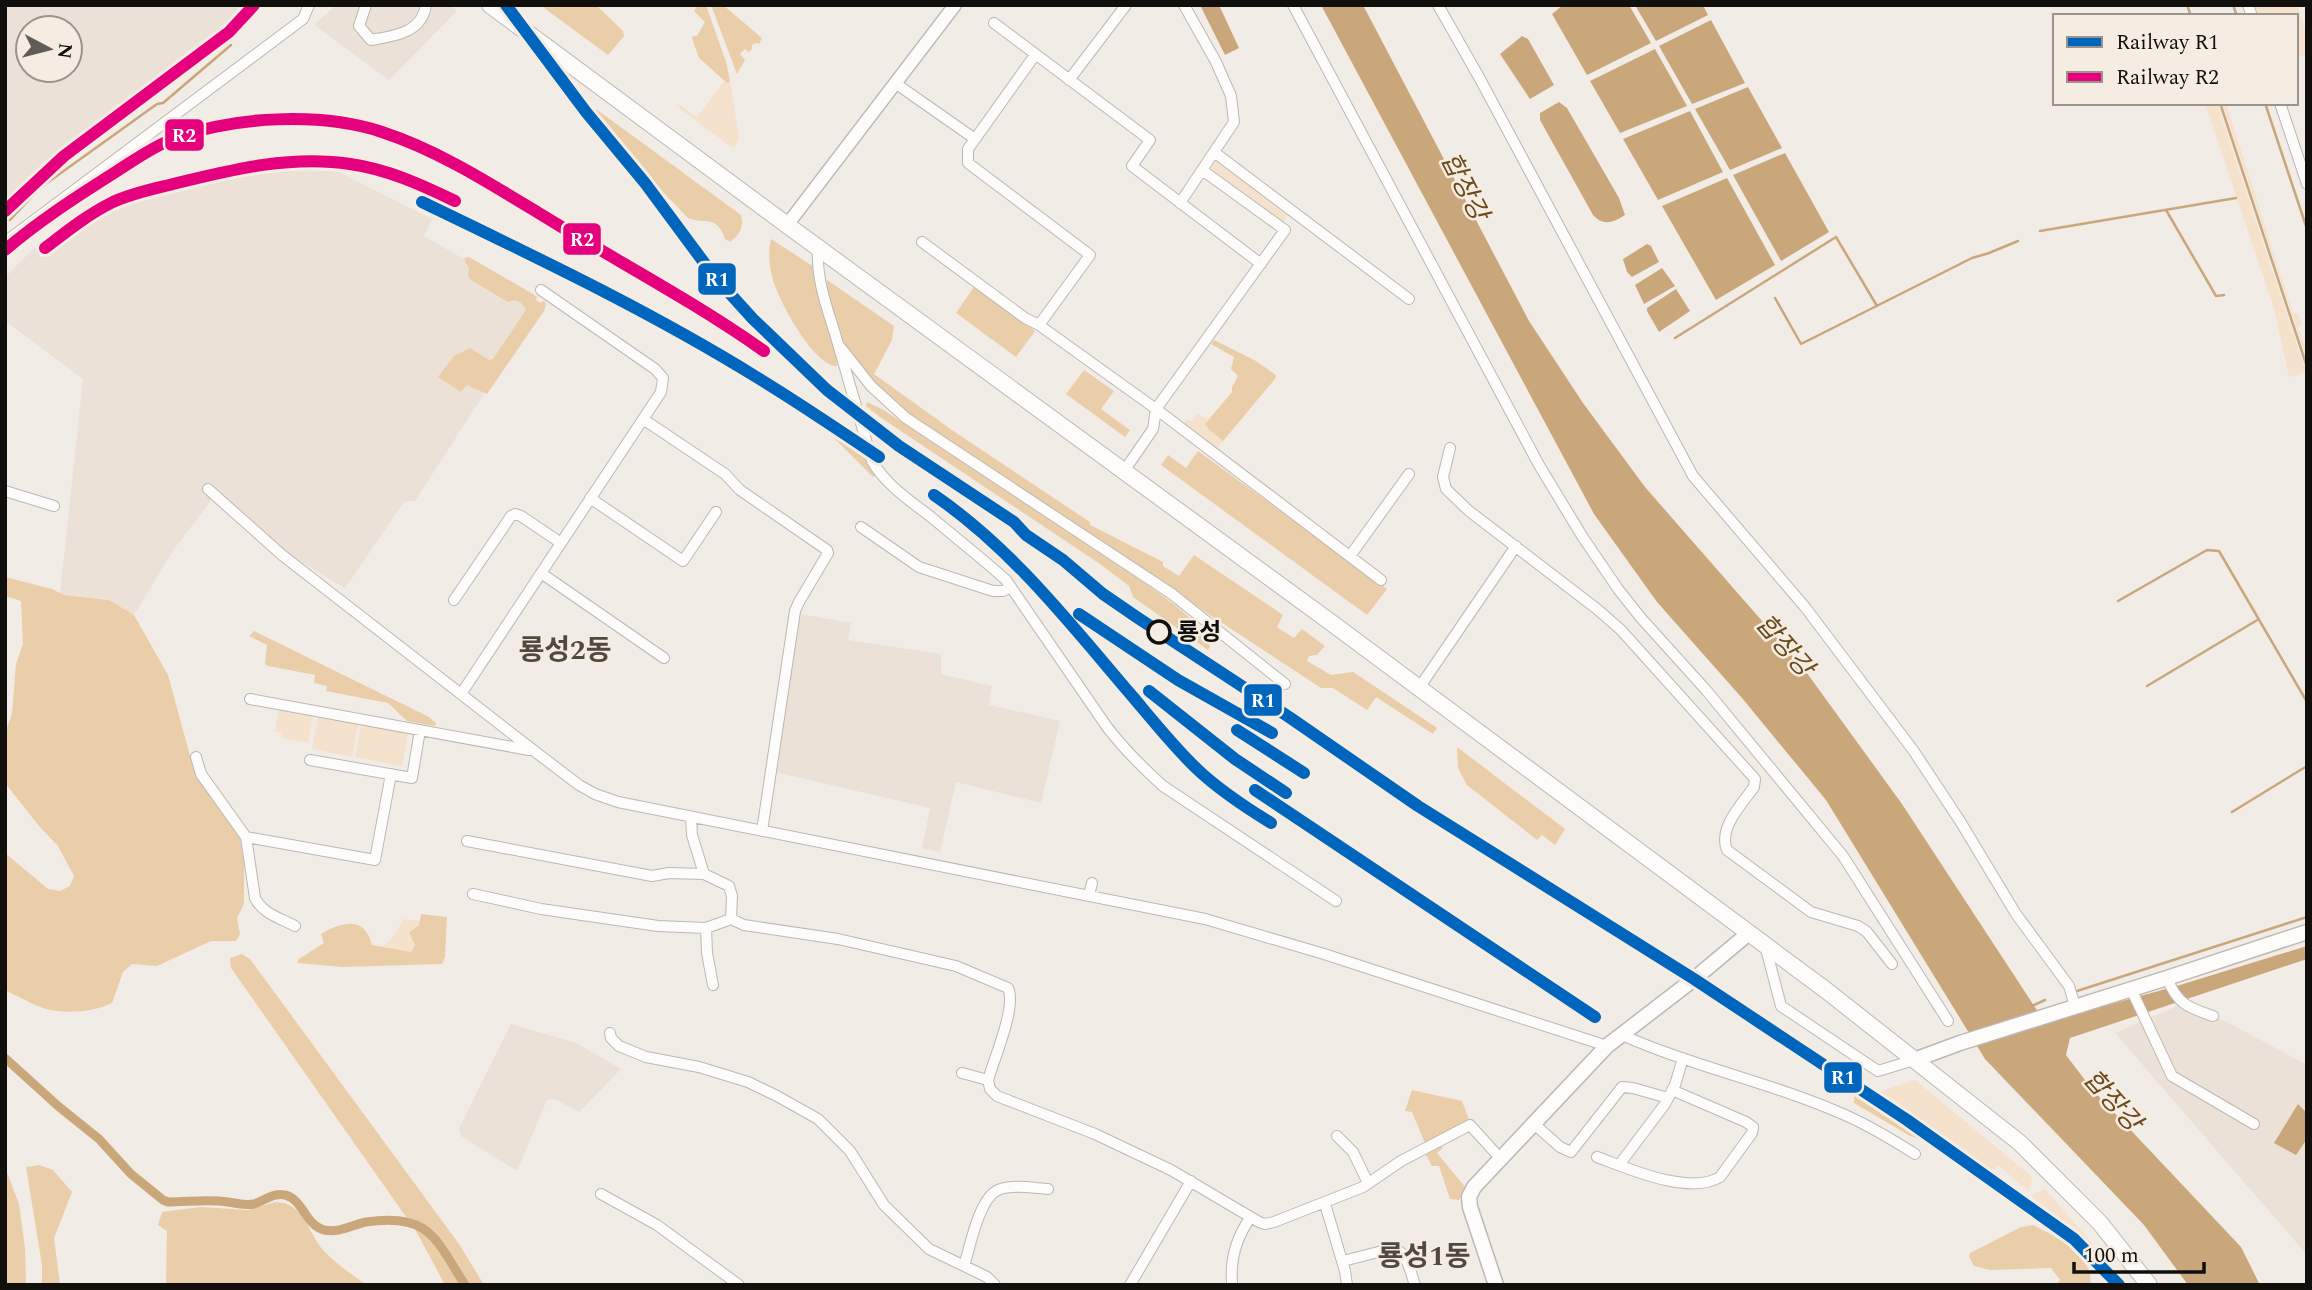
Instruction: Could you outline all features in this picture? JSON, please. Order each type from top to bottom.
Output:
[{"type":"main road","points":[[490,5],[1765,945],[2020,1143],[2100,1223],[2149,1285]]},
{"type":"main road","points":[[1914,1060],[2073,1007],[2168,981],[2307,932]]},
{"type":"main road","points":[[1496,1285],[1470,1207],[1469,1197],[1474,1187],[1606,1046],[1749,933]]},
{"type":"street","points":[[5,242],[303,19],[309,5]]},
{"type":"street","points":[[366,5],[359,26],[371,40],[405,34],[425,14],[426,5]]},
{"type":"street","points":[[787,225],[955,5]]},
{"type":"street","points":[[1069,80],[1126,5]]},
{"type":"street","points":[[1180,204],[1234,122],[1231,96],[1221,72],[1184,5]]},
{"type":"street","points":[[1293,5],[1539,465],[1582,536],[1641,618],[1706,690],[1843,856],[1948,1021]]},
{"type":"street","points":[[1438,5],[1487,91],[1693,476],[1805,607],[1913,750],[1968,833],[2016,914],[2069,986],[2073,1007]]},
{"type":"street","points":[[994,23],[1150,140],[1132,166],[1261,264]]},
{"type":"street","points":[[1035,55],[968,149],[968,163],[1090,255],[1039,325]]},
{"type":"street","points":[[895,83],[975,139]]},
{"type":"street","points":[[2281,105],[2307,184]]},
{"type":"street","points":[[1214,152],[1409,299]]},
{"type":"street","points":[[1202,170],[1285,230]]},
{"type":"street","points":[[1124,471],[1153,429],[1156,410],[1297,214]]},
{"type":"street","points":[[922,242],[1156,410],[1381,580]]},
{"type":"street","points":[[818,248],[818,275],[828,316],[872,461],[879,473],[895,489],[986,561],[1011,587],[1107,727],[1163,786],[1336,901]]},
{"type":"street","points":[[461,694],[661,392],[663,378],[660,373],[541,290]]},
{"type":"street","points":[[838,344],[870,386],[905,418],[1172,594],[1285,684]]},
{"type":"street","points":[[643,419],[725,474],[740,490],[828,553],[799,601],[796,611],[762,831]]},
{"type":"street","points":[[1450,448],[1443,477],[1446,489],[1620,630],[1755,779],[1754,787],[1726,828],[1724,841],[1727,850],[1811,912],[1858,926],[1867,932],[1892,964]]},
{"type":"street","points":[[1350,556],[1409,474]]},
{"type":"street","points":[[208,489],[282,555],[533,750],[595,794],[618,802],[1235,926],[1606,1046]]},
{"type":"street","points":[[5,491],[54,506]]},
{"type":"street","points":[[590,498],[683,561],[716,512]]},
{"type":"street","points":[[454,600],[511,516],[521,516],[561,543]]},
{"type":"street","points":[[861,527],[919,567],[933,573],[993,591],[1003,591],[1011,587]]},
{"type":"street","points":[[1419,688],[1516,546]]},
{"type":"street","points":[[541,573],[664,658]]},
{"type":"street","points":[[250,699],[533,750]]},
{"type":"street","points":[[310,760],[412,778],[420,730]]},
{"type":"street","points":[[196,757],[201,774],[246,837],[259,906],[267,913],[295,926]]},
{"type":"street","points":[[246,837],[374,860],[391,775]]},
{"type":"street","points":[[691,817],[692,835],[704,874]]},
{"type":"street","points":[[467,841],[653,876],[669,873],[704,874],[729,886],[732,896],[731,919]]},
{"type":"street","points":[[1089,895],[1092,883]]},
{"type":"street","points":[[473,894],[541,909],[658,926],[706,928],[731,919],[744,925],[818,935],[956,966],[1008,988],[1011,996],[988,1080],[990,1089],[997,1096],[1095,1134],[1191,1181],[1266,1228],[1368,1184],[1401,1161],[1470,1125],[1500,1158]]},
{"type":"street","points":[[706,928],[713,985]]},
{"type":"street","points":[[1765,945],[1780,1006],[1878,1072],[1914,1060]]},
{"type":"street","points":[[2168,981],[2182,1004],[2213,1016]]},
{"type":"street","points":[[2132,992],[2172,1076],[2254,1124]]},
{"type":"street","points":[[610,1033],[619,1046],[660,1061],[725,1073],[777,1096],[818,1119],[850,1151],[884,1205],[929,1249],[987,1277],[995,1285]]},
{"type":"street","points":[[1622,1035],[1844,1114],[1916,1154]]},
{"type":"street","points":[[1619,1165],[1670,1094],[1683,1058]]},
{"type":"street","points":[[962,1073],[988,1080]]},
{"type":"street","points":[[1533,1123],[1560,1147],[1571,1152],[1622,1087],[1670,1094],[1753,1127],[1752,1133],[1720,1177],[1704,1183],[1659,1179],[1597,1157]]},
{"type":"street","points":[[1337,1136],[1353,1152],[1368,1184]]},
{"type":"street","points":[[1130,1285],[1191,1181]]},
{"type":"street","points":[[964,1266],[979,1216],[991,1195],[997,1190],[1007,1188],[1048,1189]]},
{"type":"street","points":[[601,1194],[657,1225],[739,1285]]},
{"type":"street","points":[[1325,1204],[1343,1261],[1347,1285]]},
{"type":"street","points":[[1232,1282],[1233,1254],[1240,1233],[1250,1218]]},
{"type":"street","points":[[1343,1261],[1398,1249],[1405,1257],[1415,1285]]},
{"type":"shaded area","points":[[5,5],[245,5],[214,39],[5,202]]},
{"type":"shaded area","points":[[336,5],[449,5],[457,11],[389,80],[314,25]]},
{"type":"shaded area","points":[[540,5],[596,5],[623,31],[624,36],[608,55]]},
{"type":"shaded area","points":[[698,5],[706,5],[726,62],[730,81],[727,83],[699,58],[692,38],[697,36],[705,22],[694,11]]},
{"type":"shaded area","points":[[711,5],[723,5],[762,38],[759,44],[752,45],[749,52],[745,49],[740,54],[745,60],[737,74]]},
{"type":"shaded area","points":[[1200,5],[1219,5],[1239,48],[1225,55]]},
{"type":"shaded area","points":[[1321,5],[1363,5],[1529,321],[1583,403],[1645,487],[1804,669],[1902,804],[2044,1021],[2180,985],[2307,946],[2307,959],[2070,1038],[2066,1055],[2091,1088],[2241,1247],[2260,1285],[2188,1285],[2144,1225],[1985,1059],[1826,800],[1742,698],[1657,602],[1594,514]]},
{"type":"shaded area","points":[[1563,5],[1629,5],[1651,43],[1587,75],[1552,14]]},
{"type":"shaded area","points":[[1635,5],[1703,5],[1708,15],[1656,41]]},
{"type":"shaded area","points":[[2255,5],[2297,5],[2307,36],[2307,55],[2298,57],[2298,14],[2258,14]]},
{"type":"shaded area","points":[[1711,20],[1745,83],[1692,104],[1659,46]]},
{"type":"shaded area","points":[[1522,36],[1528,39],[1554,85],[1530,99],[1500,54]]},
{"type":"shaded area","points":[[1655,49],[1687,106],[1620,133],[1590,81]]},
{"type":"shaded area","points":[[724,81],[730,81],[739,138],[734,149],[675,105],[677,103],[697,117]]},
{"type":"shaded area","points":[[1748,87],[1782,148],[1730,170],[1695,109]]},
{"type":"shaded area","points":[[1559,102],[1567,108],[1619,198],[1625,215],[1616,220],[1604,222],[1593,215],[1540,120],[1540,113]]},
{"type":"shaded area","points":[[2206,105],[2218,105],[2306,372],[2289,377],[2274,309]]},
{"type":"shaded area","points":[[2223,105],[2227,105],[2293,313],[2298,314],[2302,324],[2298,327],[2307,348],[2307,360]]},
{"type":"shaded area","points":[[596,109],[741,215],[741,227],[736,236],[730,242],[715,223],[688,218],[643,171],[596,115]]},
{"type":"shaded area","points":[[1690,111],[1723,172],[1658,200],[1623,139]]},
{"type":"shaded area","points":[[1785,153],[1829,232],[1781,261],[1733,175]]},
{"type":"shaded area","points":[[1217,160],[1289,213],[1283,222],[1211,169]]},
{"type":"shaded area","points":[[290,165],[321,166],[339,172],[432,219],[424,236],[542,304],[415,501],[404,502],[345,588],[288,554],[217,493],[174,549],[134,615],[109,600],[60,594],[83,379],[5,321],[5,277],[33,249],[75,217],[104,200],[140,188],[238,166],[240,173]]},
{"type":"shaded area","points":[[1727,178],[1775,265],[1716,300],[1662,206]]},
{"type":"shaded area","points":[[771,239],[814,267],[836,352],[837,366],[828,363],[807,344],[788,314],[772,276],[769,258]]},
{"type":"shaded area","points":[[1647,244],[1651,246],[1659,262],[1632,277],[1627,272],[1623,259]]},
{"type":"shaded area","points":[[469,257],[533,294],[541,303],[544,300],[546,304],[544,311],[487,394],[467,385],[461,392],[438,377],[454,356],[470,348],[489,360],[493,359],[526,310],[519,302],[508,302],[471,280],[464,258]]},
{"type":"shaded area","points":[[1662,268],[1675,286],[1644,304],[1635,285]]},
{"type":"shaded area","points":[[827,280],[894,326],[892,340],[874,374],[952,430],[1090,522],[1090,525],[1163,562],[1163,566],[1179,576],[1194,555],[1283,615],[1277,627],[1294,638],[1302,629],[1325,646],[1317,655],[1309,656],[1307,661],[1331,675],[1353,672],[1437,728],[1433,734],[1376,697],[1367,710],[1333,688],[1321,688],[908,416],[866,378],[849,352],[830,307]]},
{"type":"shaded area","points":[[974,287],[1035,331],[1016,357],[956,313]]},
{"type":"shaded area","points":[[1676,289],[1690,311],[1659,332],[1647,308]]},
{"type":"shaded area","points":[[1214,340],[1256,361],[1276,375],[1223,441],[1205,424],[1232,392],[1238,376],[1231,369],[1234,357],[1211,344]]},
{"type":"shaded area","points":[[1084,370],[1114,391],[1101,409],[1130,430],[1125,437],[1066,394]]},
{"type":"shaded area","points":[[867,402],[882,409],[1164,597],[1199,628],[1210,647],[1208,650],[1133,597],[1129,586],[1100,564],[880,417],[866,406]]},
{"type":"shaded area","points":[[1198,414],[1209,419],[1205,424],[1208,430],[1223,441],[1215,450],[1182,426],[1187,419],[1192,421]]},
{"type":"shaded area","points":[[824,424],[867,453],[876,475],[873,477],[822,426]]},
{"type":"shaded area","points":[[1198,451],[1387,589],[1367,615],[1161,465],[1168,455],[1186,468]]},
{"type":"shaded area","points":[[5,577],[52,589],[64,595],[109,600],[134,615],[168,675],[195,774],[230,819],[240,839],[244,863],[244,904],[237,918],[240,934],[236,941],[211,941],[157,966],[132,964],[123,972],[112,1003],[89,1010],[46,1009],[5,990],[5,853],[48,889],[60,891],[70,886],[74,876],[58,846],[5,783],[5,734],[12,713],[16,664],[23,644],[21,601],[5,596]]},
{"type":"shaded area","points":[[800,614],[851,623],[848,640],[941,654],[941,674],[992,686],[989,705],[1060,721],[1041,803],[956,782],[940,852],[922,848],[930,808],[775,772]]},
{"type":"shaded area","points":[[254,631],[429,717],[436,723],[435,726],[407,721],[388,703],[326,691],[327,686],[314,683],[315,675],[268,666],[265,664],[267,645],[249,636]]},
{"type":"shaded area","points":[[279,710],[313,716],[308,743],[281,738],[281,733],[275,731]]},
{"type":"shaded area","points":[[318,717],[358,724],[352,757],[312,749]]},
{"type":"shaded area","points":[[361,725],[408,733],[402,766],[355,757]]},
{"type":"shaded area","points":[[1457,747],[1565,829],[1555,845],[1542,835],[1537,840],[1467,785],[1458,768]]},
{"type":"shaded area","points":[[421,914],[447,917],[445,957],[442,964],[343,967],[297,963],[324,943],[321,934],[344,924],[358,925],[364,929],[372,945],[411,952],[415,945],[409,933],[419,925]]},
{"type":"shaded area","points":[[403,919],[420,921],[411,952],[379,947],[391,940]]},
{"type":"shaded area","points":[[242,954],[250,959],[459,1244],[484,1285],[445,1285],[416,1231],[231,968],[230,958]]},
{"type":"shaded area","points":[[2179,1005],[2223,1020],[2307,1065],[2307,1255],[2115,1033]]},
{"type":"shaded area","points":[[511,1024],[576,1043],[621,1069],[579,1112],[555,1099],[547,1100],[517,1171],[461,1136],[459,1129]]},
{"type":"shaded area","points":[[1915,1080],[2030,1175],[2032,1179],[2029,1192],[1999,1166],[1991,1170],[1982,1167],[1875,1093]]},
{"type":"shaded area","points":[[1412,1090],[1462,1101],[1470,1122],[1425,1143],[1412,1112],[1405,1111]]},
{"type":"shaded area","points":[[1859,1094],[1921,1134],[1919,1139],[1854,1103],[1854,1097]]},
{"type":"shaded area","points":[[2298,1104],[2307,1113],[2307,1139],[2296,1155],[2274,1143]]},
{"type":"shaded area","points":[[1439,1144],[1443,1148],[1437,1153],[1466,1188],[1459,1200],[1450,1199],[1439,1166],[1432,1166],[1424,1151]]},
{"type":"shaded area","points":[[39,1165],[53,1170],[72,1192],[54,1238],[60,1285],[42,1285],[42,1265],[26,1167]]},
{"type":"shaded area","points":[[5,1167],[19,1204],[25,1248],[26,1285],[5,1285]]},
{"type":"shaded area","points":[[2045,1189],[2104,1257],[2031,1195]]},
{"type":"shaded area","points":[[275,1202],[293,1207],[299,1212],[323,1250],[367,1285],[166,1285],[167,1231],[158,1225],[162,1212],[201,1207],[248,1210]]},
{"type":"shaded area","points":[[2033,1225],[2062,1241],[2080,1256],[2090,1274],[2090,1285],[2056,1285],[2060,1280],[2051,1268],[1990,1270],[1974,1266],[1970,1253],[2021,1227]]},
{"type":"waterway","points":[[2187,5],[2190,14]]},
{"type":"waterway","points":[[2233,5],[2236,14]]},
{"type":"waterway","points":[[10,220],[40,188],[157,104],[163,103],[231,45]]},
{"type":"waterway","points":[[2221,105],[2307,367]]},
{"type":"waterway","points":[[2266,105],[2307,229]]},
{"type":"waterway","points":[[2040,231],[2236,198]]},
{"type":"waterway","points":[[2166,210],[2216,296],[2224,295]]},
{"type":"waterway","points":[[1675,338],[1836,237],[1877,306]]},
{"type":"waterway","points":[[1775,298],[1801,344],[1972,258],[2018,241]]},
{"type":"waterway","points":[[2118,601],[2207,550],[2219,551],[2307,702]]},
{"type":"waterway","points":[[2147,686],[2259,619]]},
{"type":"waterway","points":[[2232,812],[2307,766]]},
{"type":"waterway","points":[[2077,991],[2307,917]]},
{"type":"waterway","points":[[2032,1006],[2045,1000]]},
{"type":"waterway","points":[[5,1058],[99,1139],[131,1174],[163,1200],[251,1205],[281,1194],[296,1201],[312,1223],[330,1231],[366,1222],[404,1221],[428,1232],[446,1254],[465,1285]]},
{"type":"rail line","name":"R2","points":[[5,211],[64,156],[229,32],[254,5]]},
{"type":"rail line","name":"R1","points":[[506,5],[714,276],[753,319],[827,390],[899,446],[1014,522],[1026,535],[1138,618],[1418,806],[1694,979],[1907,1120],[2074,1239],[2119,1285]]},
{"type":"rail line","name":"R2","points":[[5,250],[72,200],[143,154],[173,139],[196,131],[249,121],[332,121],[382,132],[451,162],[689,302],[764,351]]},
{"type":"rail line","name":"R2","points":[[45,248],[94,213],[127,196],[220,173],[285,162],[328,162],[364,166],[404,178],[455,201]]},
{"type":"rail line","name":"R1","points":[[422,202],[676,330],[773,387],[879,457]]},
{"type":"rail line","name":"R1","points":[[934,495],[963,516],[1016,564],[1197,769],[1232,798],[1271,823]]},
{"type":"rail line","name":"R1","points":[[1079,614],[1178,680],[1272,733]]},
{"type":"rail line","name":"R1","points":[[1149,691],[1235,759],[1286,793]]},
{"type":"rail line","name":"R1","points":[[1237,730],[1304,773]]},
{"type":"rail line","name":"R1","points":[[1255,790],[1595,1017]]},
{"type":"place","name":"룡성","points":[[1159,632]]},
{"type":"district","name":"룡성2동","points":[[565,649]]},
{"type":"district","name":"룡성1동","points":[[1424,1255]]},
{"type":"water label","name":"합장강","points":[[1465,186]]},
{"type":"water label","name":"합장강","points":[[1785,645]]},
{"type":"water label","name":"합장강","points":[[2113,1100]]}]
